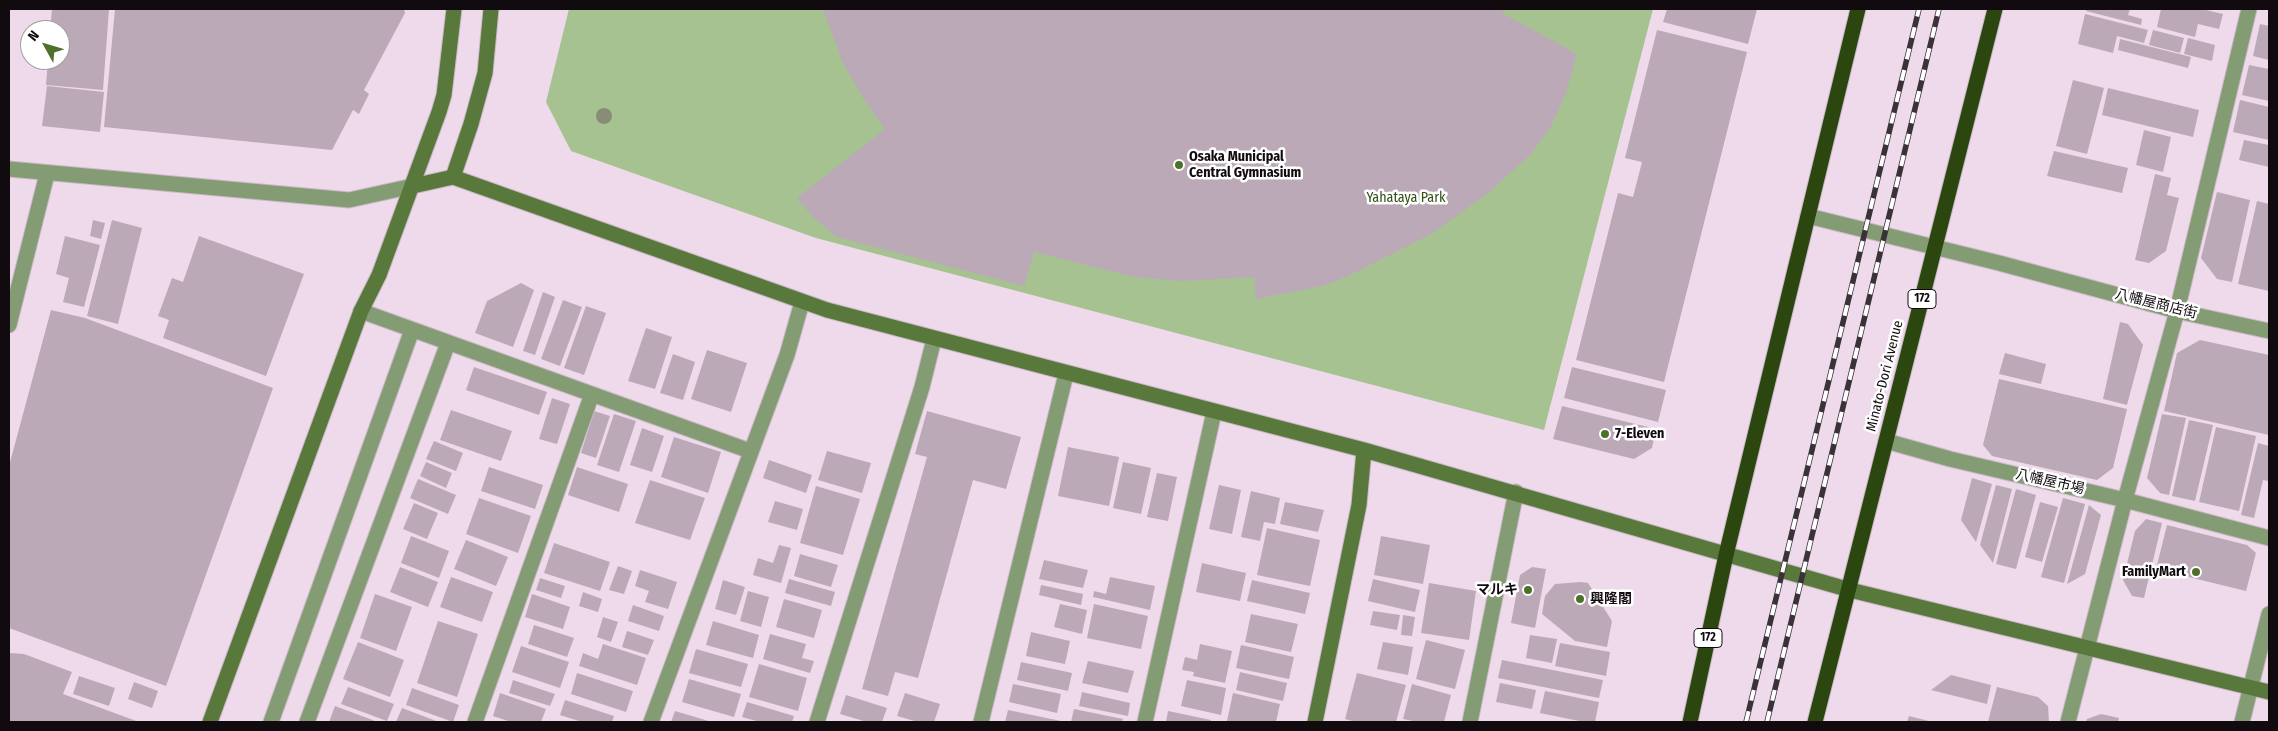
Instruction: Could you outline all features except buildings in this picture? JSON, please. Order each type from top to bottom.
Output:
[{"type":"highway","name":"172","points":[[1690,722],[1726,555],[1858,9]]},
{"type":"highway","name":"Minato-Dori Avenue","points":[[1815,722],[1850,590],[1995,9]]},
{"type":"street","points":[[210,722],[361,311],[379,275],[413,186],[444,95],[454,9]]},
{"type":"street","points":[[453,177],[472,124],[485,73],[491,9]]},
{"type":"street","points":[[2068,722],[2124,500],[2177,311],[2249,9]]},
{"type":"street","points":[[9,169],[47,174],[350,200],[453,177],[802,302],[1066,374],[1364,450],[1516,492],[1850,590],[2269,692]]},
{"type":"street","points":[[9,325],[47,174]]},
{"type":"street","name":"八幡屋商店街","points":[[1808,216],[2177,311],[2269,331]]},
{"type":"street","points":[[651,722],[787,355],[802,302]]},
{"type":"street","points":[[361,311],[750,451]]},
{"type":"street","points":[[272,722],[412,330]]},
{"type":"street","points":[[817,722],[922,388],[934,339]]},
{"type":"street","points":[[308,722],[448,343]]},
{"type":"street","points":[[981,722],[1066,374]]},
{"type":"street","points":[[475,722],[592,394]]},
{"type":"street","points":[[1145,722],[1214,412]]},
{"type":"street","name":"八幡屋市場","points":[[1886,441],[2269,538]]},
{"type":"street","points":[[1315,722],[1359,505],[1364,450]]},
{"type":"street","points":[[1470,722],[1516,492]]},
{"type":"street","points":[[2242,722],[2269,614]]},
{"type":"green space","name":"Yahataya Park","points":[[569,9],[1653,9],[1544,430],[816,238],[571,151],[546,102]]},
{"type":"railway","points":[[1746,722],[1919,9]]},
{"type":"railway","points":[[1767,722],[1939,9]]},
{"type":"place","name":"Osaka Municipal Central Gymnasium","points":[[1179,165]]},
{"type":"place","name":"7-Eleven","points":[[1605,434]]},
{"type":"place","name":"FamilyMart","points":[[2196,572]]},
{"type":"place","name":"マルキ","points":[[1528,590]]},
{"type":"place","name":"興隆閣","points":[[1580,599]]}]
